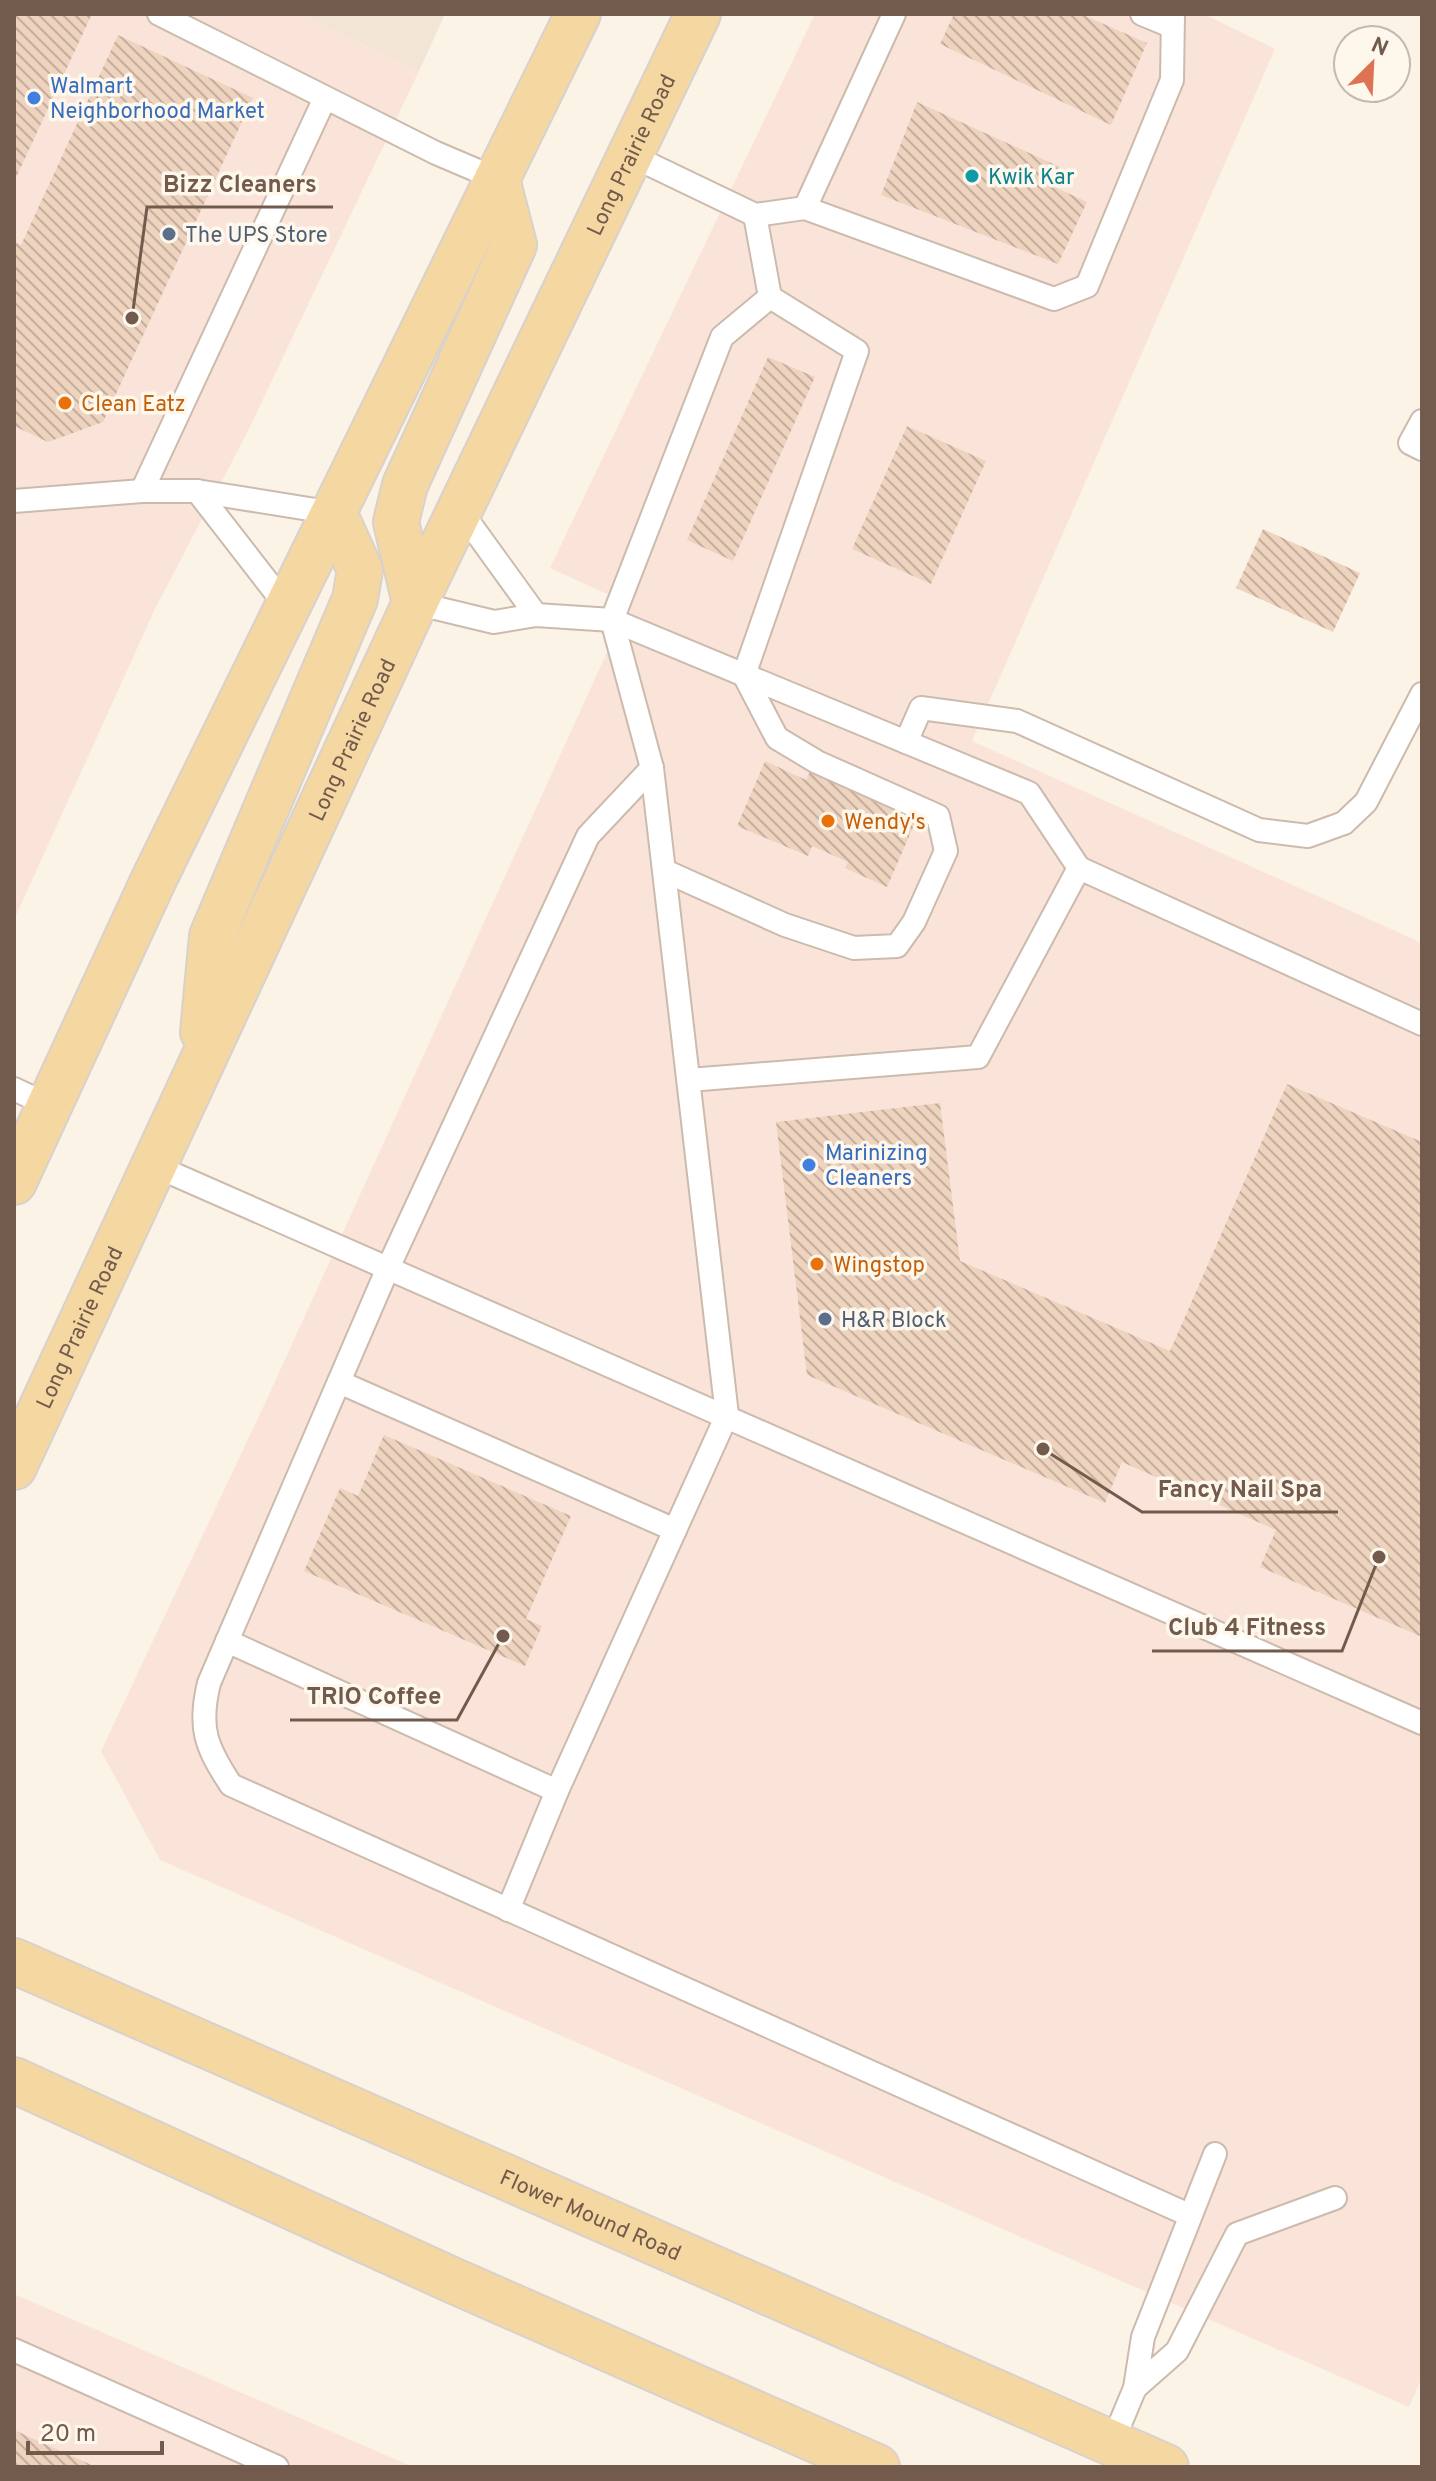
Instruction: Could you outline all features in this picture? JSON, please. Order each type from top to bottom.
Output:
[{"type":"main road","points":[[14,1182],[31,1097],[287,607],[578,14]]},
{"type":"main road","name":"Long Prairie Road","points":[[14,1467],[415,603],[698,14]]},
{"type":"main road","points":[[415,603],[396,522],[405,485],[476,335],[514,245],[497,179]]},
{"type":"main road","points":[[201,1063],[212,936],[355,599],[360,570],[334,513]]},
{"type":"main road","name":"Flower Mound Road","points":[[14,1961],[1107,2455],[1166,2467]]},
{"type":"main road","points":[[14,2080],[452,2280],[877,2467]]},
{"type":"lane","points":[[159,14],[436,153],[497,179]]},
{"type":"lane","points":[[805,208],[894,14]]},
{"type":"lane","points":[[630,155],[755,215],[805,208],[1054,299],[1087,286],[1172,80],[1172,20],[1142,14]]},
{"type":"lane","points":[[142,491],[325,98]]},
{"type":"lane","points":[[665,871],[785,925],[854,948],[897,946],[914,922],[946,851],[938,816],[817,762],[777,738],[744,675],[857,351],[770,297],[755,215]]},
{"type":"lane","points":[[508,1910],[557,1791],[727,1415],[652,768],[612,620],[722,337],[770,297]]},
{"type":"lane","points":[[1422,421],[1410,443],[1422,449]]},
{"type":"lane","points":[[14,501],[142,491],[197,491],[334,513]]},
{"type":"lane","points":[[197,491],[287,607]]},
{"type":"lane","points":[[460,510],[536,615]]},
{"type":"lane","points":[[415,603],[494,622],[536,615],[612,620],[1029,793],[1079,868],[1176,915],[1422,1024]]},
{"type":"lane","points":[[906,742],[921,708],[1017,721],[1259,830],[1308,836],[1344,823],[1366,802],[1422,694]]},
{"type":"lane","points":[[652,768],[588,836],[388,1268],[209,1683],[201,1718],[212,1756],[231,1785],[1189,2215]]},
{"type":"lane","points":[[689,1080],[978,1057],[1079,868]]},
{"type":"lane","points":[[153,1165],[1422,1723]]},
{"type":"lane","points":[[339,1382],[675,1530]]},
{"type":"lane","points":[[227,1641],[557,1791]]},
{"type":"lane","points":[[1107,2455],[1135,2388],[1143,2337],[1215,2154]]},
{"type":"lane","points":[[1135,2388],[1177,2351],[1237,2234],[1335,2198]]},
{"type":"lane","points":[[14,2350],[277,2467]]},
{"type":"shaded area","points":[[14,14],[299,14],[419,71],[248,431],[154,611],[14,920]]},
{"type":"shaded area","points":[[299,14],[445,14],[419,71]]},
{"type":"shaded area","points":[[815,14],[1204,14],[1275,49],[972,741],[1422,943],[1422,2378],[1409,2407],[160,1860],[101,1751],[267,1399],[629,604],[550,568]]},
{"type":"shaded area","points":[[14,2294],[390,2457],[414,2467],[14,2467]]},
{"type":"building","name":"Walmart Neighborhood Market","points":[[14,14],[92,14],[14,182]]},
{"type":"building","points":[[954,14],[1081,14],[1147,43],[1111,125],[940,44]]},
{"type":"building","points":[[118,35],[253,98],[103,422],[48,442],[14,426],[14,242],[21,245]]},
{"type":"building","name":"Kwik Kar","points":[[917,102],[1060,167],[1050,185],[1087,202],[1058,264],[881,195]]},
{"type":"building","points":[[768,357],[815,377],[733,561],[687,540]]},
{"type":"building","points":[[907,426],[986,461],[931,584],[852,549]]},
{"type":"building","points":[[1263,529],[1360,573],[1333,632],[1236,588]]},
{"type":"building","name":"Wendy's","points":[[765,761],[806,780],[811,769],[918,816],[887,887],[845,868],[848,862],[812,846],[808,856],[737,826]]},
{"type":"building","points":[[1287,1084],[1422,1142],[1422,1637],[1260,1567],[1276,1530],[1122,1462],[1105,1503],[807,1375],[776,1122],[940,1103],[960,1261],[1170,1351]]},
{"type":"building","points":[[384,1435],[571,1516],[526,1619],[542,1626],[525,1666],[304,1571],[340,1488],[358,1496]]},
{"type":"building","points":[[14,2430],[96,2467],[14,2467]]},
{"type":"place","name":"Walmart Neighborhood Market","points":[[34,98]]},
{"type":"place","name":"Kwik Kar","points":[[972,176]]},
{"type":"place","name":"The UPS Store","points":[[169,234]]},
{"type":"place","name":"Bizz Cleaners","points":[[132,318]]},
{"type":"place","name":"Clean Eatz","points":[[65,403]]},
{"type":"place","name":"Wendy's","points":[[828,821]]},
{"type":"place","name":"Marinizing Cleaners","points":[[809,1165]]},
{"type":"place","name":"Wingstop","points":[[817,1264]]},
{"type":"place","name":"H&R Block","points":[[825,1319]]},
{"type":"place","name":"Fancy Nail Spa","points":[[1043,1449]]},
{"type":"place","name":"Club 4 Fitness","points":[[1379,1557]]},
{"type":"place","name":"TRIO Coffee","points":[[503,1636]]}]
